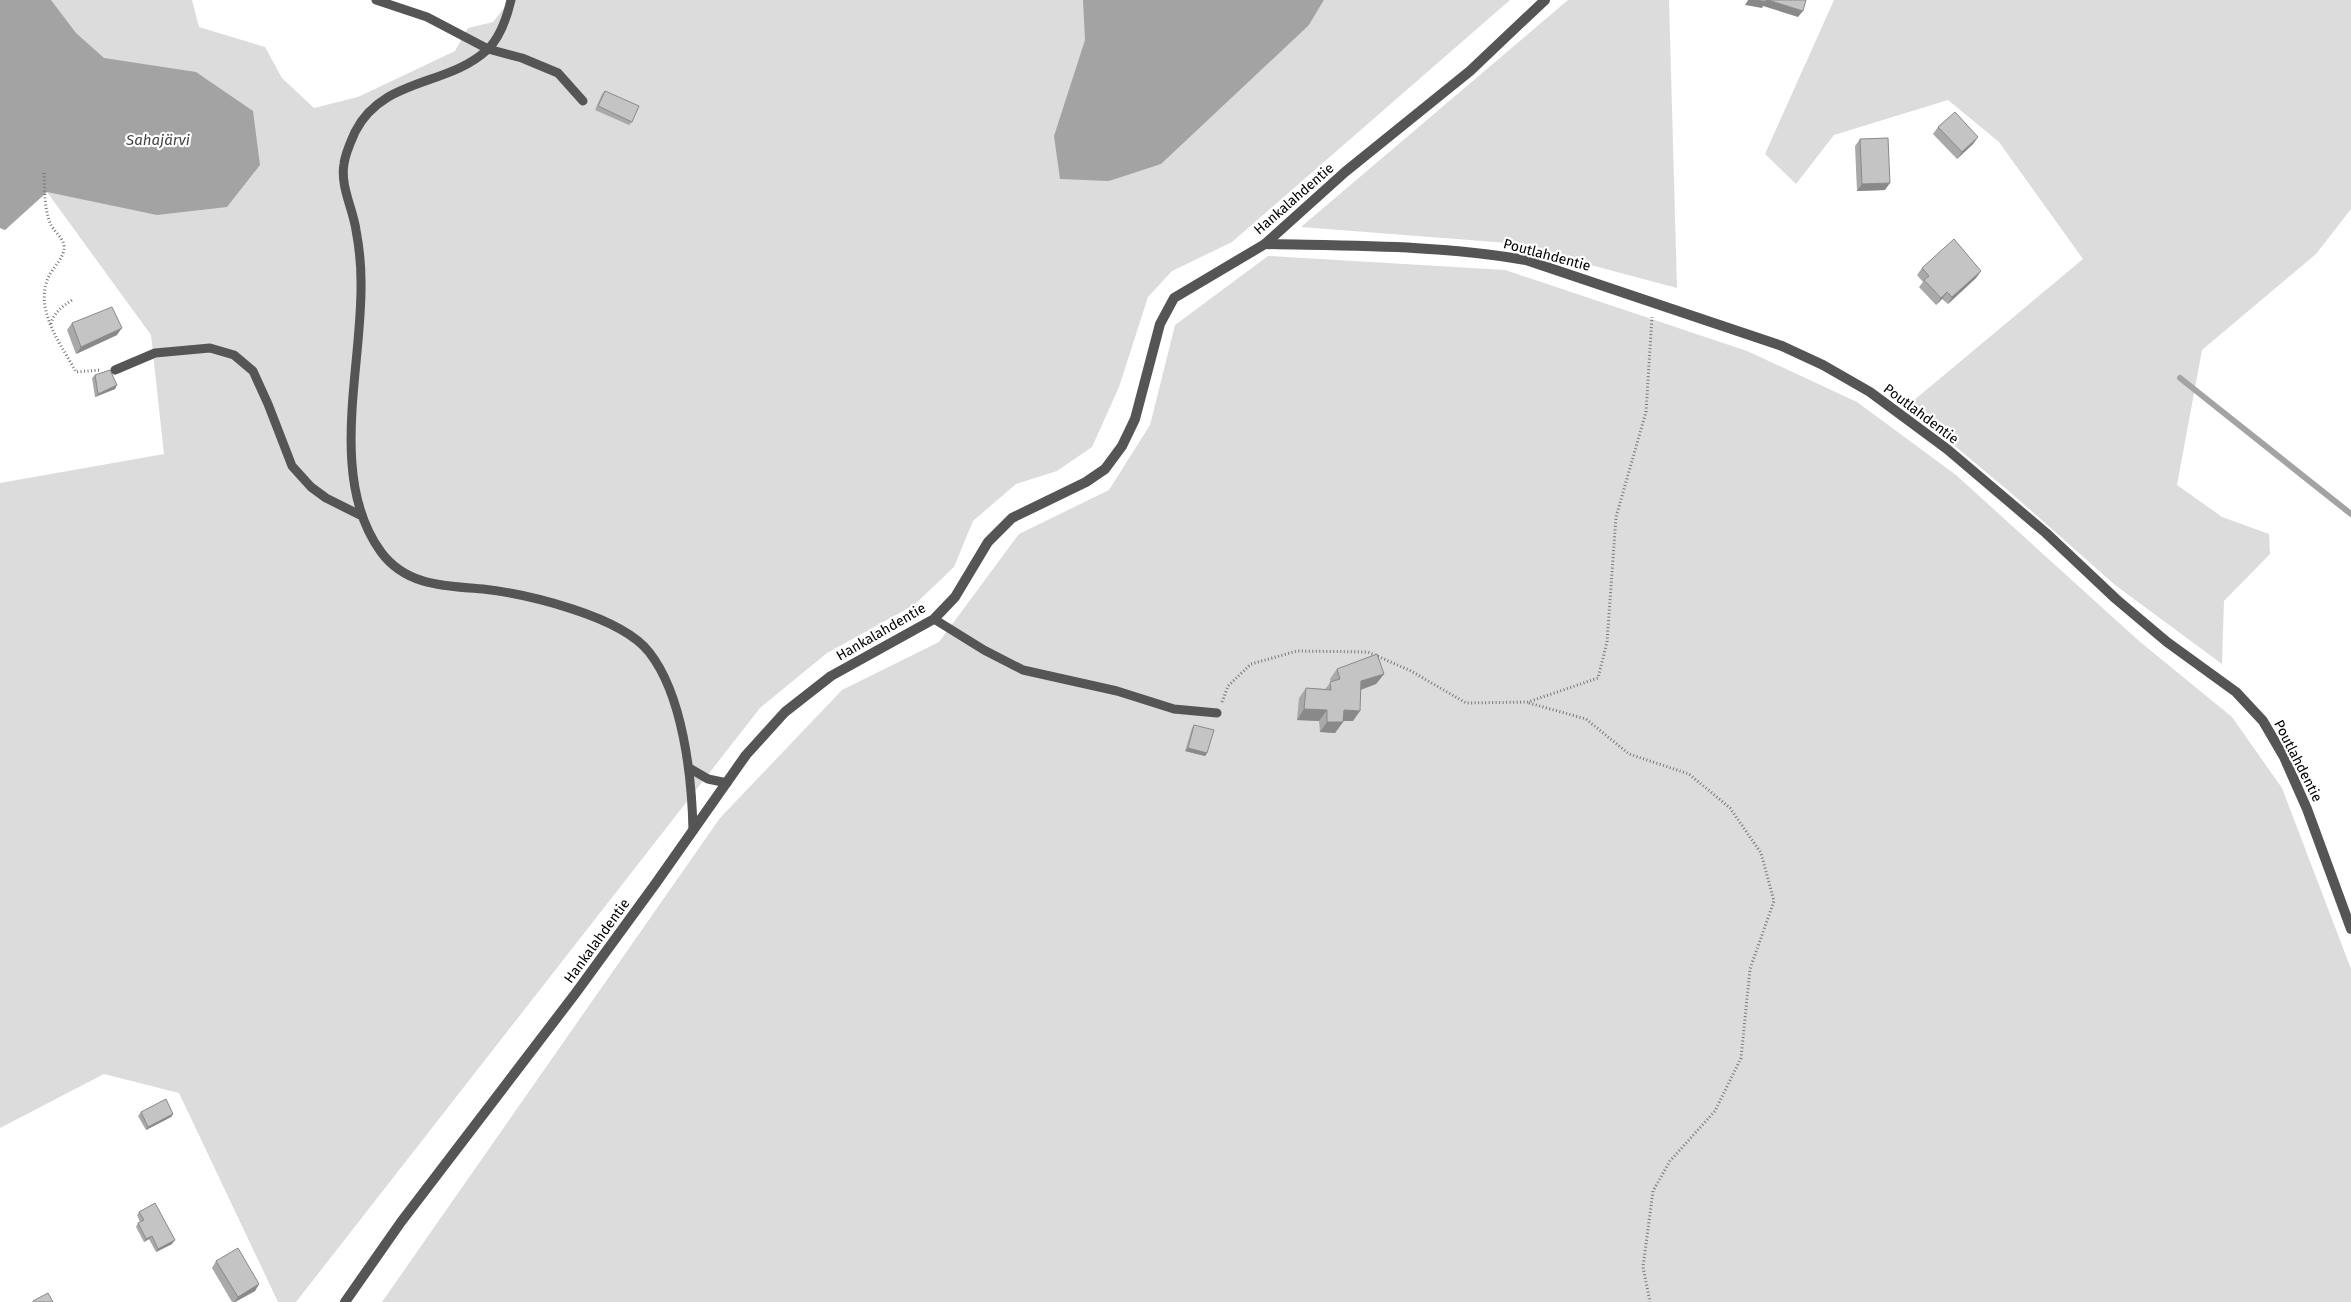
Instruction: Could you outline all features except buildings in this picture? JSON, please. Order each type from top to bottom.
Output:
[{"type":"street","name":"Hankalahdentie","points":[[345,1302],[401,1222],[575,994],[746,756],[785,712],[831,676],[934,619],[955,597],[988,542],[1012,518],[1086,482],[1104,469],[1122,446],[1135,419],[1160,324],[1174,298],[1265,244],[1345,172],[1470,71],[1545,0]]},
{"type":"street","name":"Poutlahdentie","points":[[1265,244],[1485,253],[1526,260],[1782,346],[1823,365],[1870,392],[1947,449],[2046,533],[2167,642],[2236,692],[2262,721],[2284,758],[2307,809],[2351,929]]},
{"type":"lane","points":[[376,0],[427,17],[488,49],[522,58],[558,73],[583,101]]},
{"type":"lane","points":[[511,0],[507,18],[488,49],[464,66],[393,93],[374,109],[356,131],[343,165],[346,190],[356,229],[362,281],[352,435],[354,481],[360,516],[381,553],[399,570],[422,582],[446,587],[505,592],[535,598],[608,623],[628,633],[649,652],[668,687],[686,747],[692,788],[693,830]]},
{"type":"lane","points":[[115,370],[155,353],[210,348],[234,354],[253,371],[292,466],[311,487],[326,498],[360,516]]},
{"type":"lane","points":[[934,619],[984,650],[1023,670],[1116,690],[1174,709],[1217,714]]},
{"type":"lane","points":[[689,768],[708,779],[727,783]]},
{"type":"path","points":[[44,173],[46,209],[51,225],[62,240],[64,247],[63,255],[46,283],[44,296],[45,310],[76,372],[115,370]]},
{"type":"path","points":[[51,325],[53,316],[72,300]]},
{"type":"path","points":[[1528,702],[1598,678],[1607,642],[1616,518],[1646,412],[1652,301]]},
{"type":"path","points":[[1217,714],[1228,686],[1251,664],[1297,651],[1368,652],[1411,672],[1466,703],[1528,702],[1586,719],[1629,754],[1689,774],[1730,808],[1761,853],[1774,901],[1750,970],[1741,1058],[1715,1111],[1670,1161],[1654,1192],[1643,1267],[1650,1302]]},
{"type":"shaded area","points":[[0,0],[192,0],[199,27],[265,47],[282,78],[314,108],[358,97],[455,51],[468,28],[493,22],[510,0],[1209,0],[1309,25],[1324,0],[1510,0],[1232,242],[1172,271],[1148,297],[1119,387],[1092,447],[1057,471],[1016,484],[973,521],[954,567],[914,605],[827,653],[760,708],[296,1302],[278,1302],[179,1093],[104,1074],[0,1128],[0,483],[164,454],[151,335],[47,192],[5,230],[0,228]]},
{"type":"shaded area","points":[[1568,0],[1669,0],[1677,288],[1508,243],[1301,227]]},
{"type":"shaded area","points":[[1834,0],[2351,0],[2351,209],[2316,254],[2202,350],[2177,485],[2222,517],[2269,534],[2270,554],[2224,601],[2222,664],[2115,585],[2011,493],[1907,406],[2083,259],[1999,142],[1948,100],[1834,135],[1796,184],[1765,154]]},
{"type":"shaded area","points":[[1268,256],[1505,270],[1747,351],[1857,402],[1956,475],[2139,641],[2232,717],[2282,788],[2351,969],[2351,1302],[382,1302],[720,818],[842,690],[939,642],[1019,534],[1109,490],[1150,425],[1175,325]]},
{"type":"water","name":"Sahajärvi","points":[[0,0],[51,0],[76,33],[104,58],[196,72],[253,111],[260,165],[227,207],[157,215],[47,192],[5,230],[0,228]]},
{"type":"water","points":[[1083,0],[1324,0],[1309,25],[1161,164],[1109,181],[1060,179],[1054,136],[1085,40]]},
{"type":"waterway","points":[[2180,378],[2351,514]]}]
